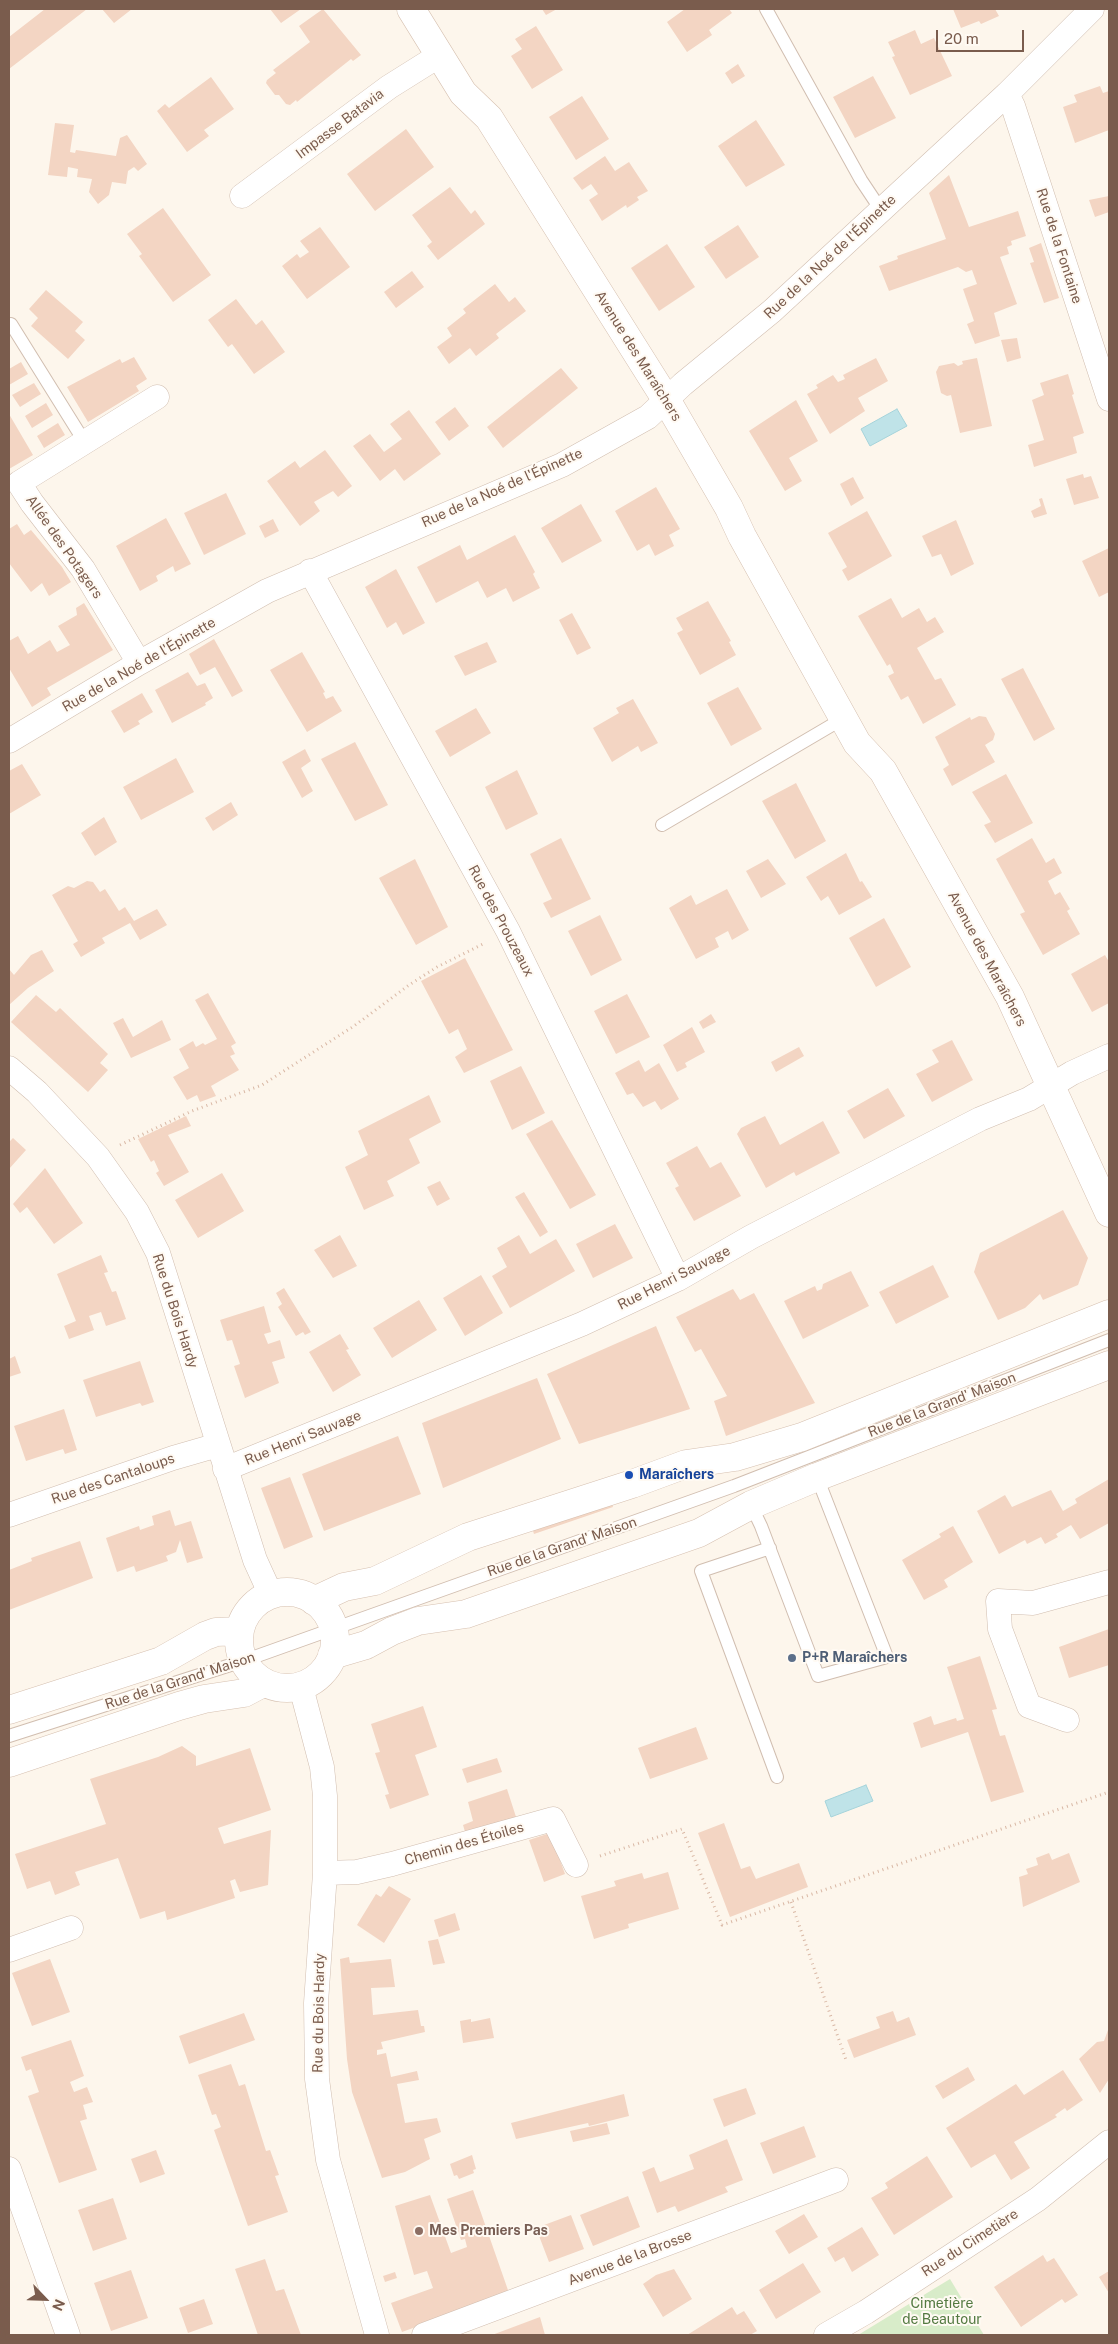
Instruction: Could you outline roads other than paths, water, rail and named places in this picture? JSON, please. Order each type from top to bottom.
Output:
[{"type":"main road","name":"Avenue des Maraîchers","points":[[411,9],[463,93],[489,118],[667,401],[729,508],[742,536],[857,743],[883,771],[1010,997],[1109,1213]]},
{"type":"main road","name":"Rue de la Grand' Maison","points":[[314,1601],[344,1587],[375,1581],[468,1536],[632,1484],[686,1464],[735,1457],[802,1437],[1109,1314]]},
{"type":"main road","name":"Rue de la Grand' Maison","points":[[332,1655],[366,1644],[418,1621],[466,1614],[699,1533],[751,1505],[817,1476],[1109,1365]]},
{"type":"main road","points":[[293,1593],[314,1601],[329,1617],[333,1628],[335,1642],[332,1655],[325,1669],[314,1680],[301,1686],[275,1687],[263,1683],[251,1673],[243,1661],[239,1646],[239,1631],[250,1609],[271,1595],[293,1593]]},
{"type":"main road","name":"Rue de la Grand' Maison","points":[[9,1710],[161,1661],[205,1636],[216,1632],[239,1631]]},
{"type":"main road","name":"Rue de la Grand' Maison","points":[[9,1764],[179,1706],[204,1699],[244,1693],[263,1683]]},
{"type":"street","name":"Rue de la Noé de l'Épinette","points":[[9,741],[139,663],[267,591],[562,465],[648,417],[683,384],[772,311],[1007,94],[1092,9]]},
{"type":"street","name":"Impasse Batavia","points":[[242,196],[389,87],[440,55]]},
{"type":"street","name":"Rue de la Fontaine","points":[[1007,94],[1014,106],[1109,399]]},
{"type":"street","name":"Allée des Potagers","points":[[139,663],[83,569],[32,503],[14,486],[158,397]]},
{"type":"street","name":"Rue des Prouzeaux","points":[[310,572],[508,931],[678,1279]]},
{"type":"street","name":"Rue Henri Sauvage","points":[[225,1469],[582,1324],[678,1279],[751,1237],[980,1119],[1029,1099],[1072,1073],[1109,1056]]},
{"type":"street","name":"Rue du Bois Hardy","points":[[9,1068],[37,1092],[98,1157],[137,1212],[158,1253],[255,1560],[271,1595]]},
{"type":"street","name":"Rue des Cantaloups","points":[[9,1515],[174,1458],[218,1445]]},
{"type":"street","points":[[1067,1720],[1029,1706],[1000,1629],[998,1601],[1033,1603],[1109,1582]]},
{"type":"street","name":"Rue du Bois Hardy","points":[[301,1686],[322,1767],[325,1796],[325,1873],[316,2003],[317,2079],[328,2160],[377,2335]]},
{"type":"street","name":"Chemin des Étoiles","points":[[325,1873],[340,1874],[375,1868],[553,1819],[576,1865]]},
{"type":"street","points":[[9,1950],[70,1928]]},
{"type":"street","name":"Rue du Cimetière","points":[[826,2335],[866,2312],[1038,2199],[1109,2142]]},
{"type":"street","points":[[9,2169],[68,2335]]},
{"type":"street","name":"Avenue de la Brosse","points":[[424,2335],[836,2180]]},
{"type":"lane","points":[[766,9],[857,172],[881,210]]},
{"type":"lane","points":[[11,324],[84,441]]},
{"type":"lane","points":[[662,825],[844,718]]},
{"type":"lane","name":"Rue de la Grand' Maison","points":[[9,1736],[243,1661],[734,1486],[1109,1340]]},
{"type":"lane","points":[[751,1505],[770,1548],[818,1676],[888,1657],[817,1476]]},
{"type":"lane","points":[[770,1548],[701,1571],[777,1777]]},
{"type":"water","points":[[897,409],[907,426],[870,446],[861,429]]},
{"type":"water","points":[[866,1785],[873,1801],[831,1817],[825,1801]]},
{"type":"place","name":"Maraîchers","points":[[629,1475]]},
{"type":"place","name":"P+R Maraîchers","points":[[792,1658]]},
{"type":"place","name":"Mes Premiers Pas","points":[[419,2231]]},
{"type":"park label","name":"Cimetière de Beautour","points":[[942,2312]]}]
